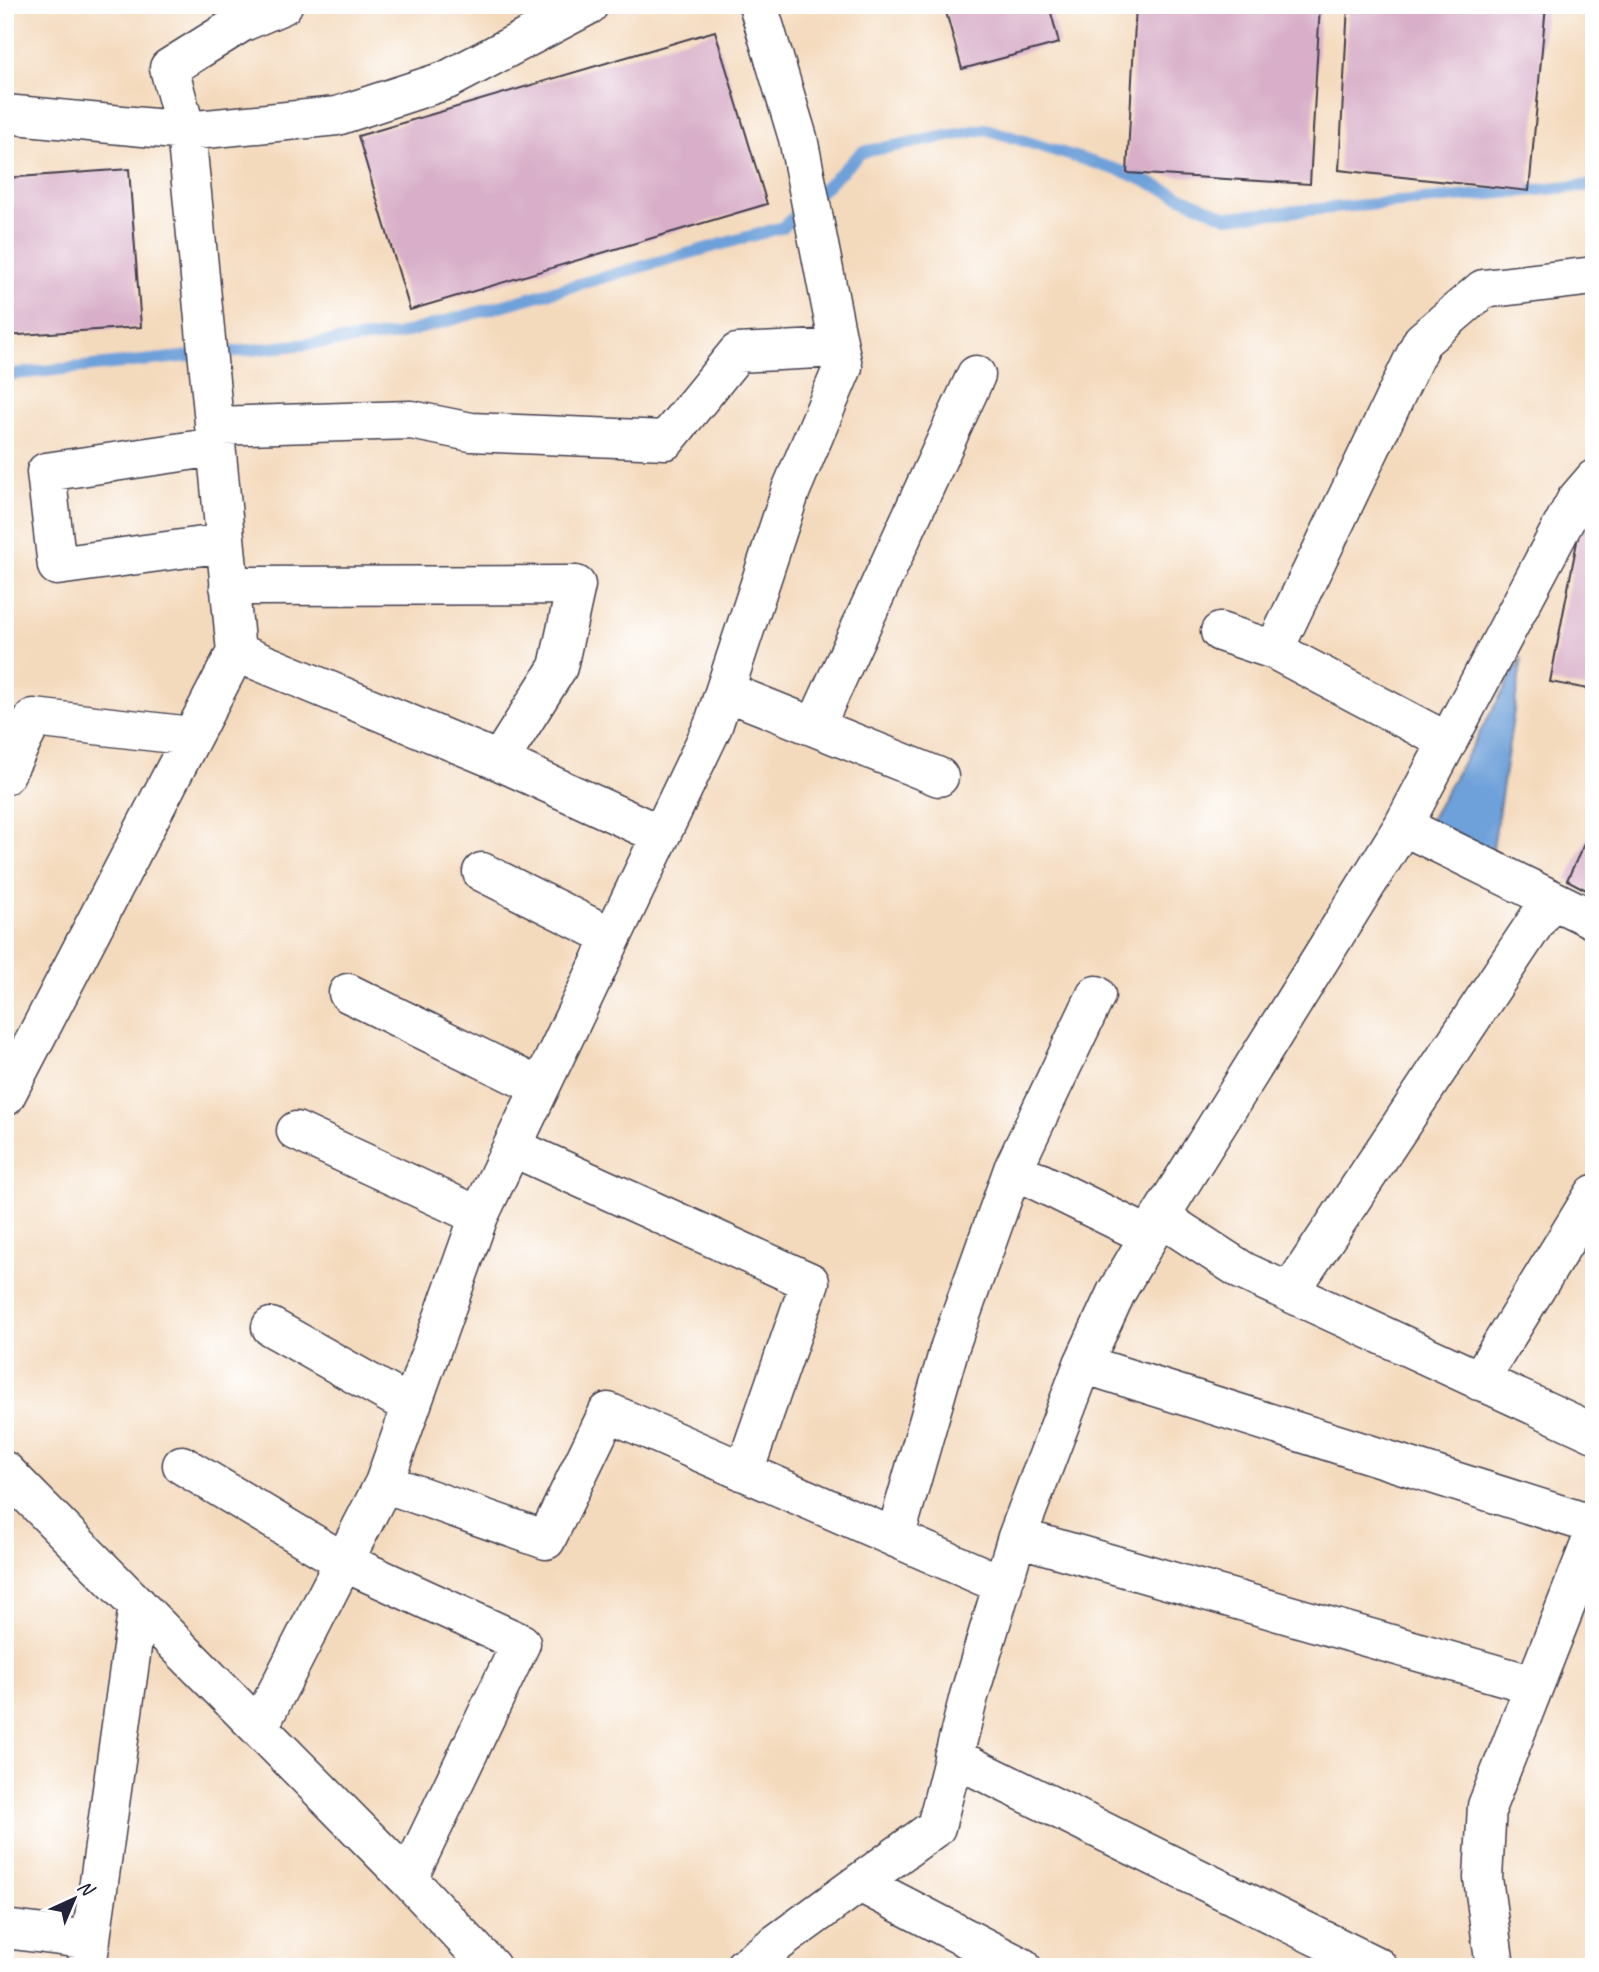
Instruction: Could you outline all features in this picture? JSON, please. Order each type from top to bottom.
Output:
[{"type":"street","points":[[5,1097],[236,652],[186,131],[169,68],[241,23],[282,5]]},
{"type":"street","points":[[5,114],[186,131],[337,116],[447,80],[589,5]]},
{"type":"street","points":[[259,1727],[384,1483],[479,1216],[713,726],[791,490],[843,367],[798,138],[758,5]]},
{"type":"street","points":[[1274,650],[1422,341],[1483,289],[1594,276]]},
{"type":"street","points":[[225,544],[57,566],[47,472],[215,436],[411,420],[471,432],[666,440],[737,353],[839,348]]},
{"type":"street","points":[[815,727],[976,375]]},
{"type":"street","points":[[744,1967],[936,1827],[969,1696],[1017,1537],[1083,1364],[1116,1293],[1154,1226],[1403,826],[1576,500],[1594,479]]},
{"type":"street","points":[[229,586],[576,585],[558,667],[499,761]]},
{"type":"street","points":[[1220,632],[1274,650],[1448,742]]},
{"type":"street","points":[[236,652],[499,761],[661,835]]},
{"type":"street","points":[[725,691],[939,777]]},
{"type":"street","points":[[5,775],[34,719],[191,736]]},
{"type":"street","points":[[1403,826],[1594,920]]},
{"type":"street","points":[[482,872],[612,937]]},
{"type":"street","points":[[1290,1292],[1551,899]]},
{"type":"street","points":[[348,993],[540,1087]]},
{"type":"street","points":[[895,1538],[950,1346],[1013,1170],[1096,995]]},
{"type":"street","points":[[296,1131],[479,1216]]},
{"type":"street","points":[[512,1147],[810,1282],[744,1472]]},
{"type":"street","points":[[1013,1170],[1154,1226],[1243,1271],[1594,1433]]},
{"type":"street","points":[[1479,1381],[1594,1194]]},
{"type":"street","points":[[271,1327],[411,1406]]},
{"type":"street","points":[[1083,1364],[1594,1525]]},
{"type":"street","points":[[384,1483],[546,1540],[608,1412],[1003,1585]]},
{"type":"street","points":[[182,1465],[344,1562],[520,1643],[408,1879]]},
{"type":"street","points":[[5,1471],[408,1879],[491,1967]]},
{"type":"street","points":[[1495,1967],[1483,1878],[1487,1806],[1594,1534]]},
{"type":"street","points":[[1017,1537],[1534,1685]]},
{"type":"street","points":[[5,1928],[89,1954],[138,1605]]},
{"type":"street","points":[[953,1757],[1378,1967]]},
{"type":"street","points":[[860,1883],[1022,1967]]},
{"type":"water","points":[[1522,658],[1492,855],[1430,820]]},
{"type":"building","points":[[944,5],[1049,5],[1059,43],[962,69]]},
{"type":"building","points":[[1136,5],[1320,5],[1310,184],[1127,173]]},
{"type":"building","points":[[1348,5],[1546,5],[1529,191],[1339,170]]},
{"type":"building","points":[[715,31],[767,204],[410,310],[358,136]]},
{"type":"building","points":[[129,169],[141,327],[5,336],[5,178]]},
{"type":"building","points":[[1594,510],[1594,690],[1550,682],[1580,526]]},
{"type":"building","points":[[1594,823],[1594,894],[1567,880]]},
{"type":"waterway","points":[[5,375],[397,335],[783,227],[862,152],[986,129],[1127,173],[1227,217],[1594,185]]}]
